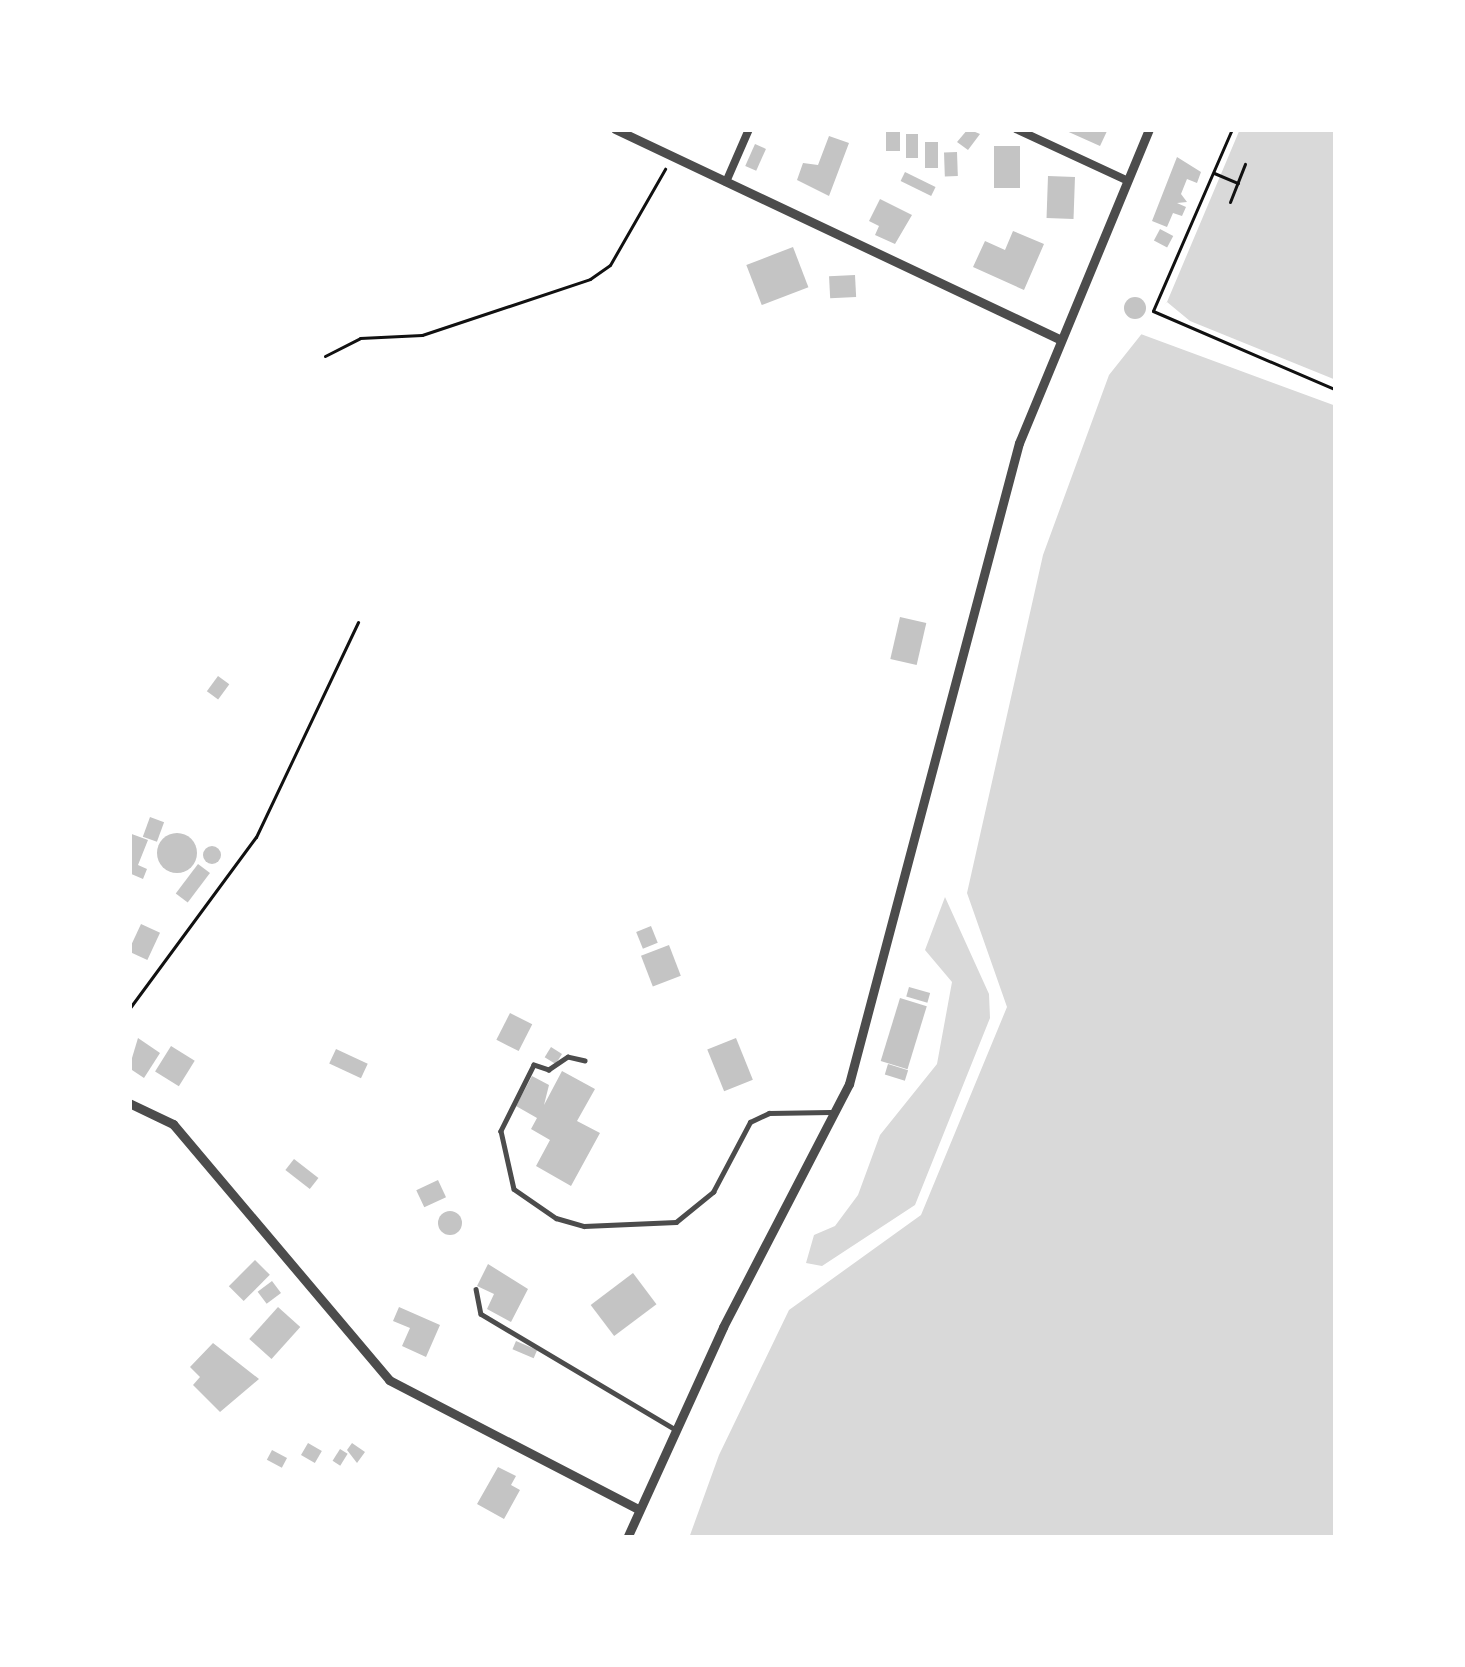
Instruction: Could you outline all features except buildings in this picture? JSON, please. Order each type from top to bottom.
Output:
[{"type":"street","points":[[615,129],[1059,339]]},
{"type":"street","points":[[726,182],[749,129]]},
{"type":"street","points":[[1016,129],[1126,179]]},
{"type":"street","points":[[627,1538],[675,1430],[838,1114],[931,798],[991,535],[1059,339],[1149,129]]},
{"type":"street","points":[[129,1103],[173,1124],[389,1380],[638,1509]]},
{"type":"lane","points":[[585,1061],[568,1057],[549,1070],[534,1065],[501,1131],[514,1189],[556,1218],[584,1226],[676,1222],[712,1192],[759,1116],[838,1114]]},
{"type":"lane","points":[[476,1288],[481,1314],[549,1348],[584,1378],[675,1430]]},
{"type":"path","points":[[1232,129],[1154,311],[1336,390]]},
{"type":"path","points":[[325,356],[360,338],[422,335],[590,279],[610,265],[672,158]]},
{"type":"path","points":[[1230,202],[1245,164]]},
{"type":"path","points":[[1212,172],[1238,183]]},
{"type":"path","points":[[129,1009],[256,837],[358,622]]},
{"type":"shaded area","points":[[1240,129],[1336,129],[1336,1538],[689,1538],[719,1455],[789,1310],[921,1215],[1007,1007],[967,893],[1043,555],[1109,375],[1167,302]]},
{"type":"shaded area","points":[[945,897],[989,994],[990,1018],[915,1205],[822,1266],[806,1263],[814,1235],[835,1226],[858,1195],[880,1135],[937,1064],[952,982],[925,950]]},
{"type":"pier","points":[[1167,302],[1190,321],[1336,380],[1336,406],[1138,333]]}]
